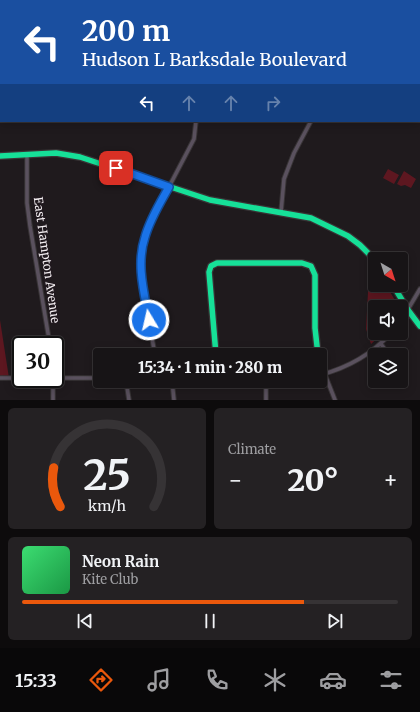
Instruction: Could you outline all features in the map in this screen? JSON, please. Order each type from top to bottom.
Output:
[{"type":"street","points":[[154,348],[141,276],[142,251],[148,227],[194,139],[196,122]]},
{"type":"street","points":[[281,212],[284,179],[294,153],[310,122]]},
{"type":"street","points":[[0,156],[56,153],[80,157],[169,187],[220,202],[311,218],[337,230],[360,245],[368,253]]},
{"type":"street","name":"East Hampton Avenue","points":[[27,154],[27,196],[30,226],[48,336]]},
{"type":"street","points":[[215,348],[209,272],[211,266],[217,263],[305,264],[311,266],[315,275],[315,328],[317,348]]},
{"type":"street","points":[[420,289],[408,310],[420,326]]},
{"type":"street","points":[[327,373],[356,361],[385,340]]},
{"type":"street","points":[[381,344],[384,348]]},
{"type":"street","points":[[0,378],[12,378]]},
{"type":"street","points":[[64,378],[93,378]]},
{"type":"street","points":[[327,379],[335,400]]},
{"type":"street","points":[[53,400],[54,388]]},
{"type":"street","points":[[127,388],[128,400]]},
{"type":"street","points":[[173,388],[174,400]]},
{"type":"street","points":[[266,388],[266,400]]},
{"type":"shaded area","points":[[388,169],[399,175],[394,184],[383,178]]},
{"type":"shaded area","points":[[404,171],[416,179],[411,188],[405,185],[401,186],[397,184]]},
{"type":"shaded area","points":[[368,292],[390,292],[395,300],[368,300],[368,335],[366,329]]},
{"type":"shaded area","points":[[0,320],[9,378],[0,378]]},
{"type":"shaded area","points":[[370,340],[375,340],[371,344]]},
{"type":"traffic: fast","points":[[0,156],[56,153],[80,157],[210,200],[311,218],[348,236],[368,253]]},
{"type":"traffic: fast","points":[[215,348],[209,272],[211,266],[217,263],[302,263],[311,266],[315,275],[315,328],[317,348]]},
{"type":"traffic: fast","points":[[397,292],[420,326]]},
{"type":"route","points":[[116,168],[169,187],[148,227],[142,251],[141,276],[149,320]]}]
